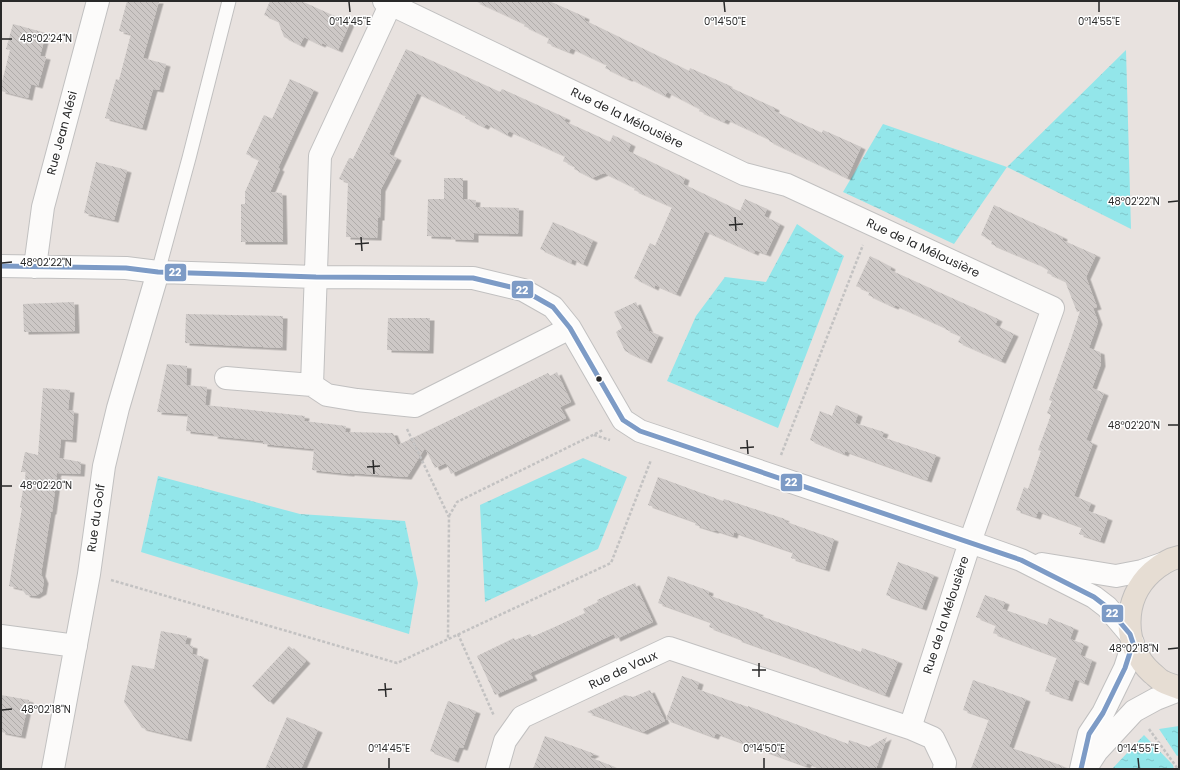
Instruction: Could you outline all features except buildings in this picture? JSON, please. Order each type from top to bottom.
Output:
[{"type":"main road","points":[[1174,557],[1145,578],[1136,593],[1130,613],[1132,639],[1135,650],[1145,666],[1161,681],[1179,689]]},
{"type":"street","name":"Rue Jean Alési","points":[[35,267],[43,207],[98,1]]},
{"type":"street","name":"Rue de la Mélousière","points":[[312,385],[320,156],[389,2],[744,174],[787,185],[1053,308],[970,542],[910,728]]},
{"type":"street","points":[[1,266],[126,268],[158,272],[316,277],[473,278],[523,290],[553,307],[570,328],[623,420],[640,431],[1021,560],[1094,597],[1107,606],[1132,639],[1125,668],[1103,713],[1089,734],[1081,769]]},
{"type":"street","name":"Rue du Golf","points":[[53,769],[89,574],[104,466],[118,408],[158,272]]},
{"type":"street","points":[[226,378],[312,385],[327,395],[357,400],[415,406],[570,328]]},
{"type":"street","points":[[1021,560],[1116,576],[1142,571],[1174,557]]},
{"type":"street","points":[[1,636],[76,646]]},
{"type":"street","name":"Rue de Vaux","points":[[497,769],[505,741],[522,717],[669,648],[910,728],[933,738],[945,763],[944,769]]},
{"type":"street","points":[[1085,769],[1096,751],[1134,711],[1179,689]]},
{"type":"lane","points":[[158,272],[229,1]]},
{"type":"path","points":[[773,476],[871,224]]},
{"type":"path","points":[[395,404],[449,517],[448,639]]},
{"type":"path","points":[[449,517],[457,502],[623,420]]},
{"type":"path","points":[[89,574],[397,663],[611,563],[660,437]]},
{"type":"path","points":[[458,634],[505,741]]},
{"type":"path","points":[[1134,711],[1178,769]]},
{"type":"water","points":[[1126,50],[1131,229],[1007,167]]},
{"type":"water","points":[[883,124],[1007,167],[954,244],[843,192]]},
{"type":"water","points":[[797,224],[844,256],[778,428],[667,381],[696,316],[725,277],[766,282]]},
{"type":"water","points":[[583,458],[627,477],[598,549],[485,602],[480,505]]},
{"type":"water","points":[[158,476],[300,514],[405,521],[418,583],[409,634],[141,552]]},
{"type":"water","points":[[1179,726],[1179,755],[1177,756],[1159,729]]},
{"type":"water","points":[[1144,735],[1173,765],[1174,769],[1112,769]]},
{"type":"transit line","name":"22","points":[[1,266],[126,268],[158,272],[316,277],[473,278],[523,290],[553,307],[570,328],[623,420],[640,431],[1021,560],[1094,597],[1107,607],[1130,634],[1133,643],[1125,668],[1103,713],[1089,734],[1081,769]]}]
